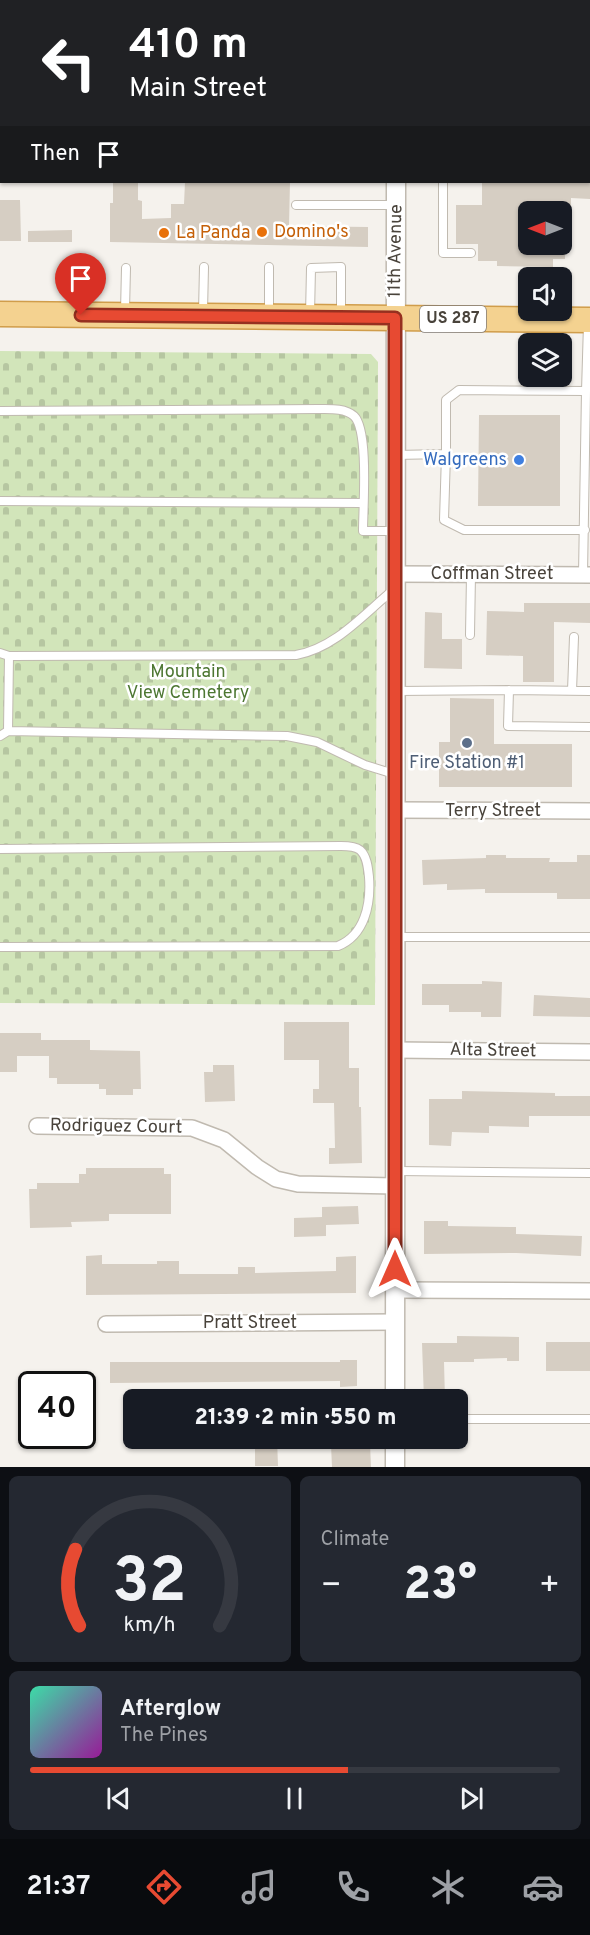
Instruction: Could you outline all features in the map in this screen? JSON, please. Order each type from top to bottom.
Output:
[{"type":"highway","name":"US 287","points":[[0,314],[589,320]]},
{"type":"street","name":"11th Avenue","points":[[395,1389],[396,183]]},
{"type":"street","name":"Coffman Street","points":[[395,581],[471,574],[586,574]]},
{"type":"street","name":"Terry Street","points":[[395,810],[590,811]]},
{"type":"street","name":"Alta Street","points":[[395,1050],[590,1052]]},
{"type":"street","name":"Rodriguez Court","points":[[37,1126],[192,1128],[224,1140],[257,1167],[276,1179],[298,1184],[395,1179]]},
{"type":"street","points":[[395,1290],[590,1291]]},
{"type":"street","name":"Pratt Street","points":[[106,1324],[395,1322]]},
{"type":"street","points":[[395,1449],[395,1467]]},
{"type":"lane","points":[[443,183],[443,253],[471,253]]},
{"type":"lane","points":[[296,205],[396,205]]},
{"type":"lane","points":[[203,316],[204,267]]},
{"type":"lane","points":[[269,267],[269,317]]},
{"type":"lane","points":[[310,317],[311,268],[341,267],[341,318]]},
{"type":"lane","points":[[125,316],[126,268]]},
{"type":"lane","points":[[586,574],[588,455],[586,391],[589,320]]},
{"type":"lane","points":[[585,530],[464,530],[444,520],[446,400],[459,390],[586,391]]},
{"type":"lane","points":[[0,411],[307,409],[345,411],[358,420],[363,432],[363,531],[395,531]]},
{"type":"lane","points":[[395,455],[446,454]]},
{"type":"lane","points":[[0,501],[363,503]]},
{"type":"lane","points":[[470,635],[471,574]]},
{"type":"lane","points":[[0,653],[9,656],[296,656],[310,653],[333,641],[395,581]]},
{"type":"lane","points":[[572,691],[574,637]]},
{"type":"lane","points":[[8,731],[9,656]]},
{"type":"lane","points":[[509,690],[508,726],[590,727]]},
{"type":"lane","points":[[396,691],[590,691]]},
{"type":"lane","points":[[0,736],[8,731],[297,737],[317,742],[365,765],[395,774]]},
{"type":"lane","points":[[0,849],[349,846],[364,855],[368,866],[369,905],[364,920],[350,939],[338,946],[0,947]]},
{"type":"lane","points":[[395,937],[590,937]]},
{"type":"lane","points":[[395,1179],[590,1173]]},
{"type":"lane","points":[[468,1419],[590,1419]]},
{"type":"green space","name":"Mountain View Cemetery","points":[[0,351],[371,354],[378,362],[375,1005],[0,1003]]},
{"type":"building","points":[[113,183],[138,183],[138,200],[142,201],[142,219],[171,218],[171,204],[184,204],[185,183],[290,183],[289,226],[368,227],[368,247],[110,242],[110,203],[113,203]]},
{"type":"building","points":[[482,183],[590,183],[590,199],[518,201],[518,255],[565,255],[565,259],[553,259],[553,267],[497,266],[497,261],[478,261],[478,244],[456,244],[456,205],[482,205]]},
{"type":"building","points":[[0,200],[20,200],[21,241],[0,241]]},
{"type":"building","points":[[72,230],[72,242],[28,242],[28,231]]},
{"type":"building","name":"Walgreens","points":[[479,415],[560,415],[560,506],[478,506]]},
{"type":"building","points":[[524,603],[590,603],[590,623],[554,622],[554,682],[523,682],[523,656],[486,655],[487,611],[524,612]]},
{"type":"building","points":[[425,612],[442,613],[442,639],[462,639],[462,669],[424,668]]},
{"type":"building","name":"Fire Station #1","points":[[450,698],[494,699],[494,744],[572,744],[572,787],[439,787],[439,742],[450,742]]},
{"type":"building","points":[[486,855],[506,855],[506,858],[550,858],[549,862],[577,862],[577,855],[590,855],[590,899],[557,899],[557,893],[485,893],[485,889],[447,890],[447,884],[423,885],[422,860],[486,858]]},
{"type":"building","points":[[482,981],[502,982],[501,1017],[481,1017],[481,1012],[449,1012],[449,1005],[422,1005],[422,984],[482,984]]},
{"type":"building","points":[[534,995],[590,998],[590,1017],[533,1016]]},
{"type":"building","points":[[284,1022],[349,1022],[349,1068],[359,1068],[362,1163],[329,1164],[329,1148],[335,1148],[334,1103],[313,1103],[313,1089],[319,1089],[319,1060],[284,1060]]},
{"type":"building","points":[[0,1033],[41,1033],[41,1040],[90,1040],[90,1050],[140,1051],[141,1089],[133,1089],[133,1095],[106,1095],[106,1089],[99,1089],[99,1084],[57,1084],[57,1078],[49,1078],[49,1056],[17,1056],[17,1072],[0,1072]]},
{"type":"building","points":[[213,1065],[234,1065],[235,1101],[205,1102],[204,1072],[213,1072]]},
{"type":"building","points":[[462,1091],[590,1096],[590,1116],[529,1116],[529,1127],[489,1126],[489,1133],[452,1132],[451,1146],[429,1145],[429,1099],[462,1099]]},
{"type":"building","points":[[86,1168],[164,1168],[164,1174],[171,1174],[171,1214],[109,1214],[109,1221],[71,1222],[72,1227],[30,1228],[29,1189],[37,1189],[37,1183],[79,1183],[79,1174],[86,1174]]},
{"type":"building","points":[[358,1206],[359,1224],[326,1225],[326,1236],[294,1237],[294,1218],[322,1217],[322,1207]]},
{"type":"building","points":[[424,1221],[448,1221],[448,1226],[516,1227],[516,1234],[582,1236],[581,1256],[516,1253],[424,1254]]},
{"type":"building","points":[[102,1255],[102,1264],[157,1264],[157,1261],[179,1261],[179,1274],[238,1274],[238,1267],[255,1267],[255,1273],[336,1271],[336,1257],[356,1256],[356,1293],[86,1295],[86,1256]]},
{"type":"building","points":[[457,1336],[519,1337],[519,1361],[507,1361],[507,1358],[474,1359],[474,1362],[444,1362],[445,1389],[424,1389],[422,1343],[457,1343]]},
{"type":"building","points":[[546,1342],[590,1342],[590,1371],[546,1371]]},
{"type":"building","points":[[340,1360],[357,1360],[357,1386],[340,1387],[340,1381],[110,1383],[110,1362],[340,1362]]},
{"type":"building","points":[[255,1449],[277,1449],[278,1466],[255,1466]]},
{"type":"building","points":[[331,1449],[370,1449],[371,1467],[332,1467]]},
{"type":"place","name":"Domino's","points":[[262,232]]},
{"type":"place","name":"La Panda","points":[[164,233]]},
{"type":"place","name":"Walgreens","points":[[519,460]]},
{"type":"place","name":"Fire Station #1","points":[[467,743]]},
{"type":"route","points":[[81,315],[395,318],[395,1269]]}]
